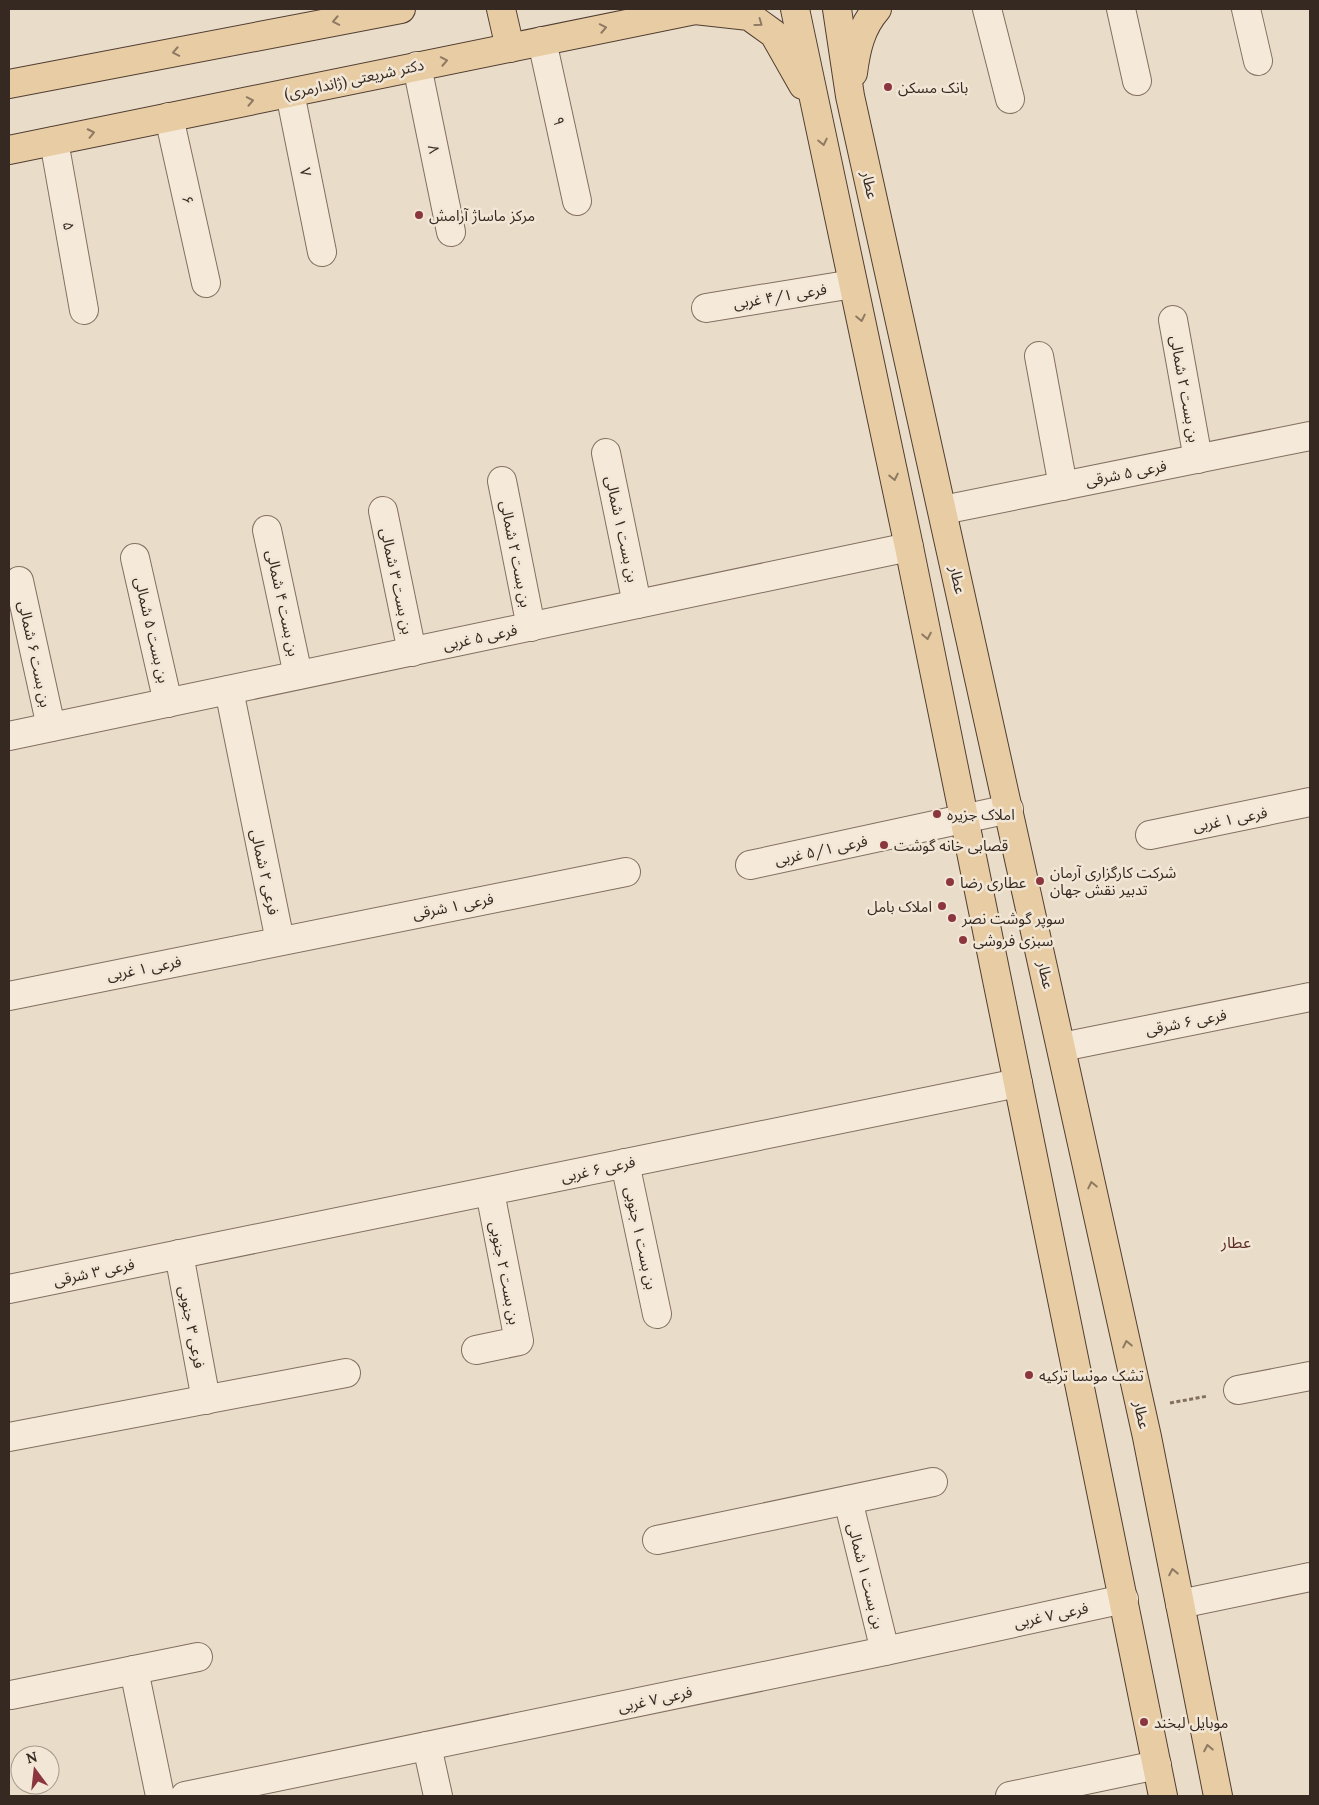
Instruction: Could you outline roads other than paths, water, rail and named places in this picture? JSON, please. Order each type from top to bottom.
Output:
[{"type":"main road","points":[[9,84],[401,9]]},
{"type":"main road","points":[[501,9],[510,48]]},
{"type":"main road","name":"دکتر شریعتی (ژاندارمری)","points":[[9,150],[698,9],[749,16],[774,34],[817,110]]},
{"type":"main road","points":[[795,9],[909,547],[1163,1796]]},
{"type":"main road","name":"عطار","points":[[837,9],[850,96],[1141,1408],[1218,1796]]},
{"type":"main road","points":[[850,96],[857,45],[871,15],[876,9]]},
{"type":"street","points":[[987,9],[1010,99]]},
{"type":"street","points":[[1121,9],[1136,81]]},
{"type":"street","points":[[1246,9],[1258,61]]},
{"type":"street","name":"۹","points":[[542,41],[577,201]]},
{"type":"street","name":"۸","points":[[417,66],[451,232]]},
{"type":"street","name":"۷","points":[[290,93],[322,252]]},
{"type":"street","name":"۶","points":[[170,117],[206,283]]},
{"type":"street","name":"۵","points":[[54,141],[84,310]]},
{"type":"street","name":"فرعی ۴/۱ غربی","points":[[706,308],[854,284]]},
{"type":"street","name":"بن بست ۲ شمالی","points":[[1173,320],[1198,459]]},
{"type":"street","points":[[1039,356],[1063,486]]},
{"type":"street","name":"فرعی ۵ شرقی","points":[[943,510],[1310,436]]},
{"type":"street","name":"بن بست ۱ شمالی","points":[[606,453],[638,604]]},
{"type":"street","name":"بن بست ۲ شمالی","points":[[502,481],[531,626]]},
{"type":"street","name":"بن بست ۳ شمالی","points":[[383,511],[412,652]]},
{"type":"street","name":"بن بست ۴ شمالی","points":[[267,530],[298,675]]},
{"type":"street","name":"فرعی ۵ غربی","points":[[51,727],[909,547]]},
{"type":"street","name":"بن بست ۵ شمالی","points":[[135,558],[168,703]]},
{"type":"street","name":"بن بست ۶ شمالی","points":[[19,581],[51,727]]},
{"type":"street","name":"فرعی ۲ شمالی","points":[[229,690],[280,941]]},
{"type":"street","points":[[9,736],[51,727]]},
{"type":"street","name":"فرعی ۱ غربی","points":[[1150,835],[1310,802]]},
{"type":"street","name":"فرعی ۵/۱ غربی","points":[[750,865],[1009,809]]},
{"type":"street","name":"فرعی ۱ شرقی","points":[[280,941],[626,872]]},
{"type":"street","name":"فرعی ۱ غربی","points":[[9,996],[280,941]]},
{"type":"street","name":"فرعی ۶ شرقی","points":[[1062,1047],[1310,997]]},
{"type":"street","name":"فرعی ۶ غربی","points":[[179,1254],[1018,1083]]},
{"type":"street","name":"بن بست ۱ جنوبی","points":[[625,1163],[657,1314]]},
{"type":"street","name":"بن بست ۲ جنوبی","points":[[476,1350],[518,1341],[490,1192]]},
{"type":"street","name":"فرعی ۳ شرقی","points":[[9,1289],[179,1254]]},
{"type":"street","name":"فرعی ۳ جنوبی","points":[[179,1254],[206,1400]]},
{"type":"street","points":[[9,1437],[346,1373]]},
{"type":"street","points":[[1238,1390],[1310,1376]]},
{"type":"street","points":[[656,1540],[933,1482]]},
{"type":"street","name":"بن بست ۱ شمالی","points":[[848,1500],[885,1651]]},
{"type":"street","points":[[1180,1604],[1310,1577]]},
{"type":"street","name":"فرعی ۷ غربی","points":[[201,1795],[1124,1599]]},
{"type":"street","points":[[11,1695],[198,1657]]},
{"type":"street","points":[[134,1670],[160,1796]]},
{"type":"street","points":[[428,1746],[438,1796]]},
{"type":"street","points":[[1010,1796],[1157,1765]]},
{"type":"place","name":"بانک مسکن","points":[[888,87]]},
{"type":"place","name":"مرکز ماساژ آرامش","points":[[419,215]]},
{"type":"place","name":"املاک جزیره","points":[[937,814]]},
{"type":"place","name":"قصابی خانه گوشت","points":[[884,845]]},
{"type":"place","name":"شرکت کارگزاری آرمان تدبیر نقش جهان","points":[[1040,881]]},
{"type":"place","name":"عطاری رضا","points":[[950,882]]},
{"type":"place","name":"املاک بامل","points":[[942,906]]},
{"type":"place","name":"سوپر گوشت نصر","points":[[952,918]]},
{"type":"place","name":"سبزی فروشی","points":[[963,940]]},
{"type":"place","name":"تشک مونسا ترکیه","points":[[1029,1375]]},
{"type":"place","name":"موبایل لبخند","points":[[1144,1722]]},
{"type":"district","name":"عطار","points":[[1236,1242]]}]
